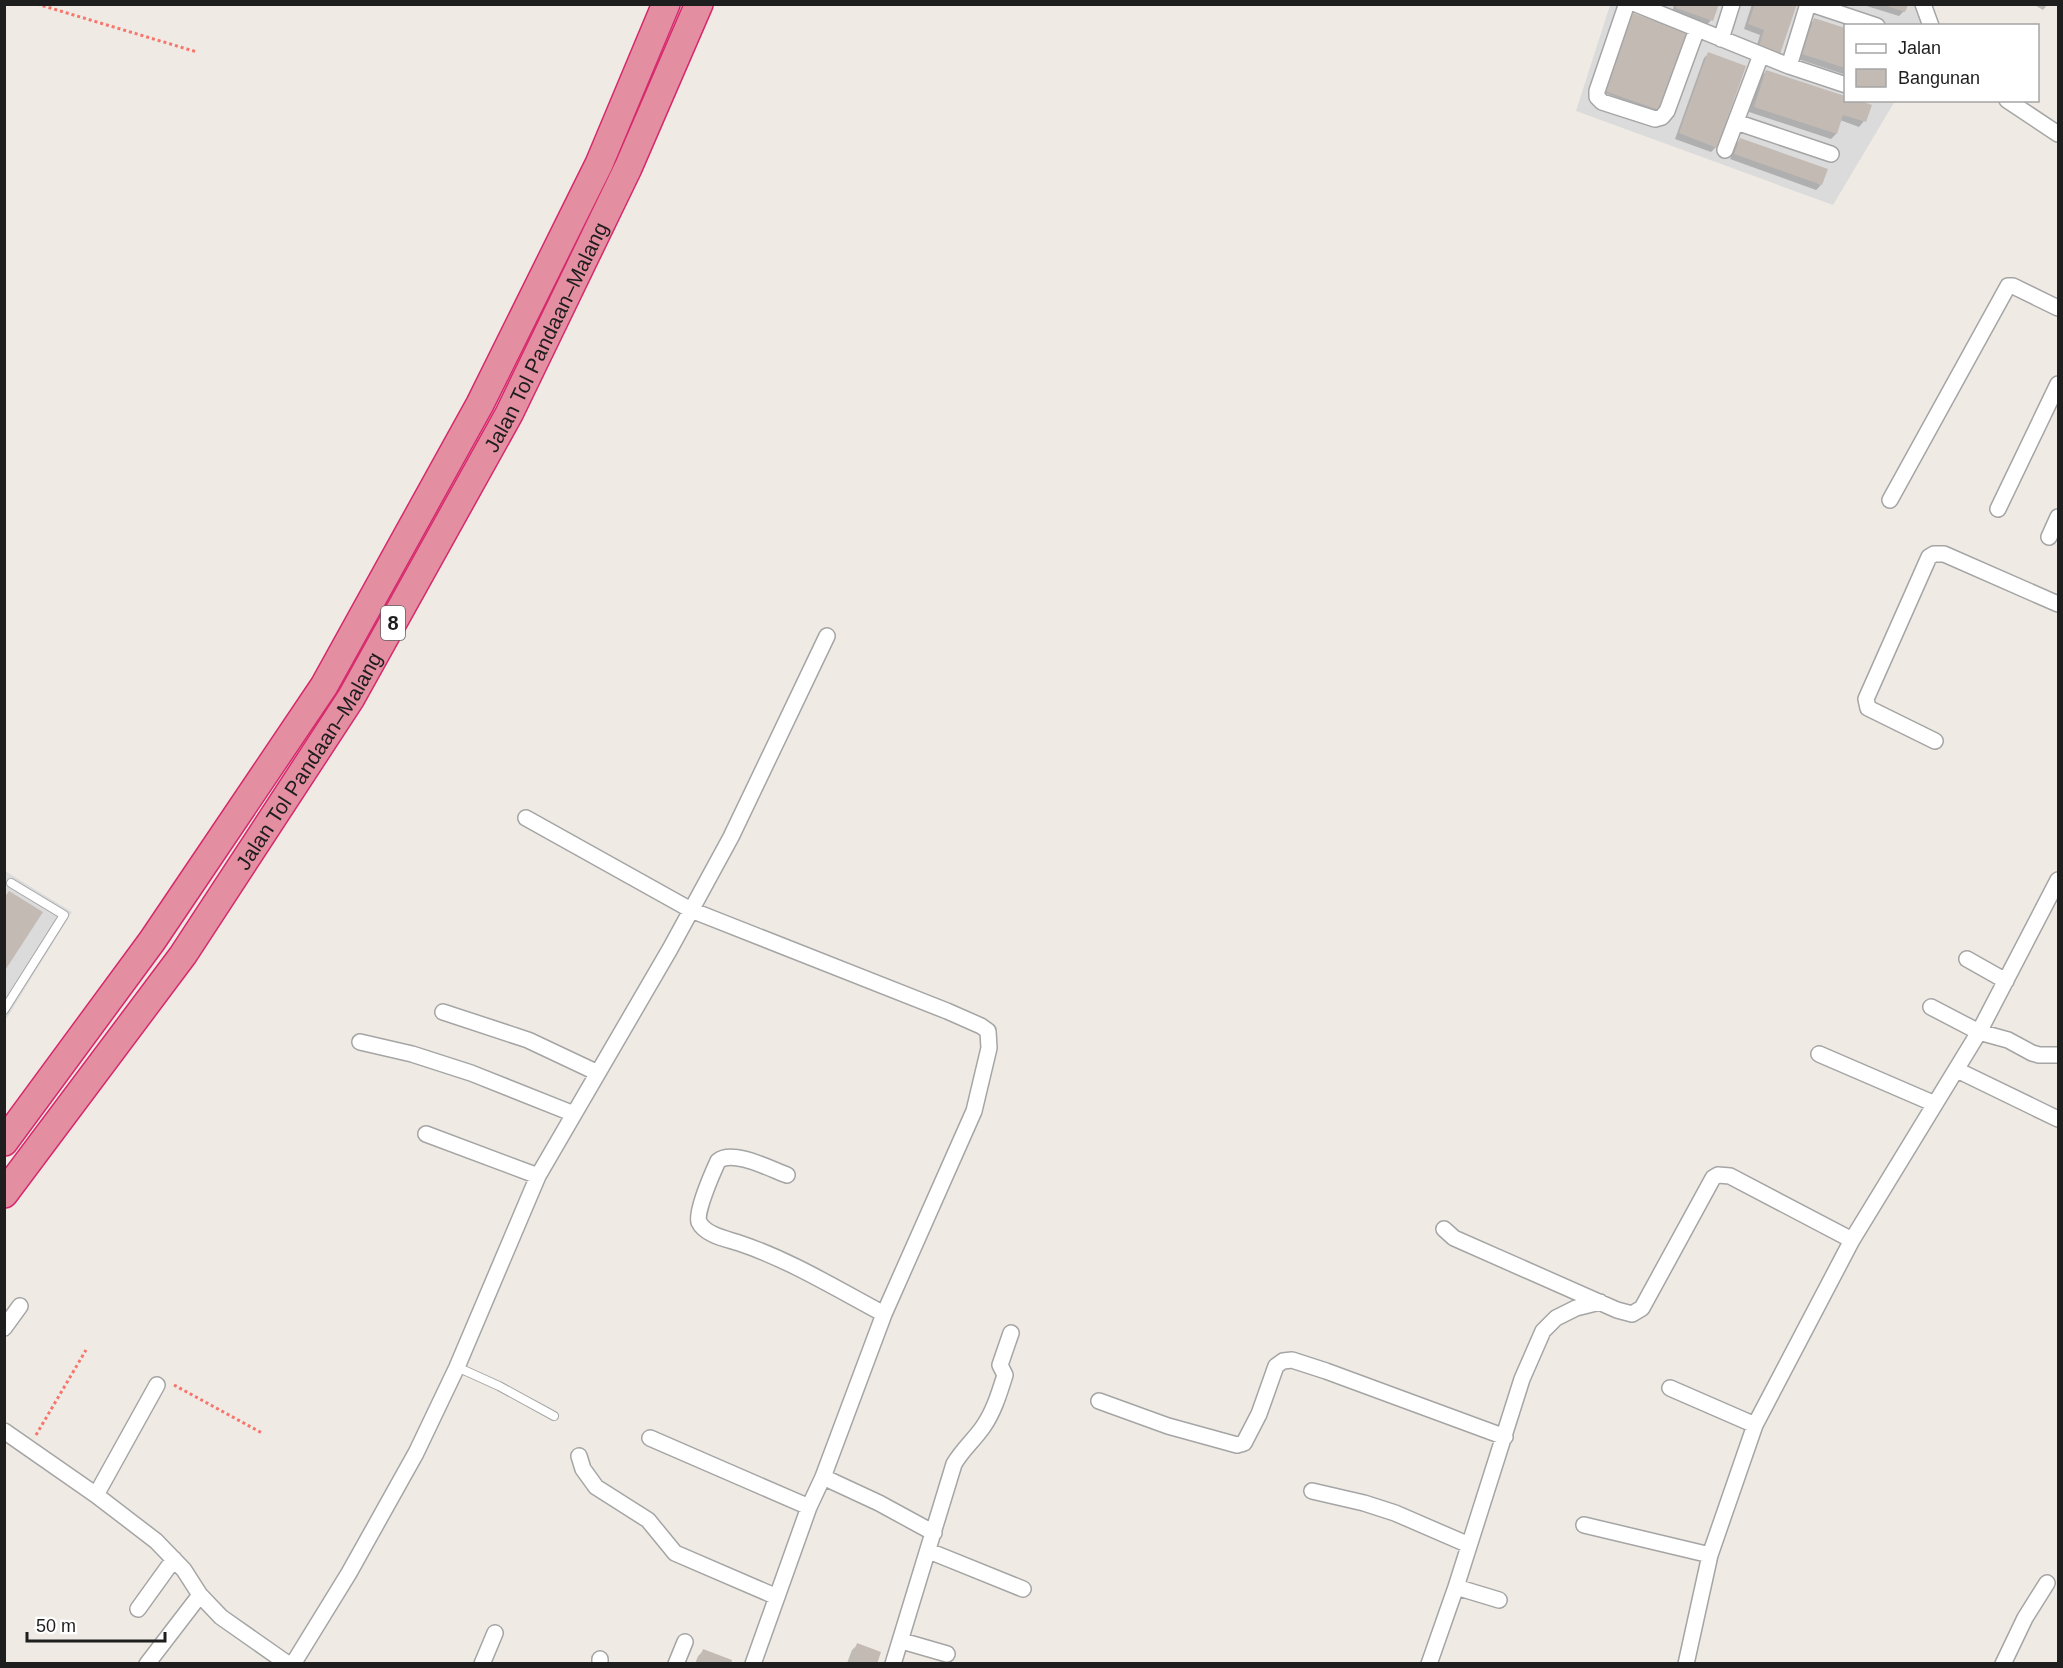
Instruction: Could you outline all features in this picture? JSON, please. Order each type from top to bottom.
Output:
[{"type":"highway","name":"Jalan Tol Pandaan–Malang","points":[[4,1142],[152,941],[324,686],[480,404],[599,164],[666,4]]},
{"type":"highway","name":"Jalan Tol Pandaan–Malang","points":[[4,1194],[183,955],[351,698],[509,414],[628,168],[699,4]]},
{"type":"street","points":[[1629,4],[1626,6],[1597,91],[1597,97],[1602,102],[1655,119],[1662,117],[1667,111],[1697,29]]},
{"type":"street","points":[[1636,4],[1653,8],[1697,29],[1789,66],[1844,85]]},
{"type":"street","points":[[1721,39],[1732,4]]},
{"type":"street","points":[[1789,66],[1809,4],[1871,24]]},
{"type":"street","points":[[1923,4],[1930,24]]},
{"type":"street","points":[[1725,150],[1761,55]]},
{"type":"street","points":[[2010,102],[2058,134]]},
{"type":"street","points":[[1736,123],[1831,154]]},
{"type":"street","points":[[1890,500],[2008,286],[2013,286],[2058,308]]},
{"type":"street","points":[[1998,509],[2058,384]]},
{"type":"street","points":[[2049,537],[2058,517]]},
{"type":"street","points":[[1935,741],[1868,708],[1866,699],[1929,557],[1934,554],[1944,554],[2058,604]]},
{"type":"street","points":[[293,1664],[349,1573],[410,1463],[457,1367],[538,1176],[731,837],[828,636]]},
{"type":"street","points":[[526,818],[691,910],[947,1011],[988,1031],[989,1048],[974,1111],[884,1314],[823,1478],[809,1507],[753,1664]]},
{"type":"street","points":[[1686,1664],[1710,1555],[1755,1425],[1852,1240],[1979,1032],[2058,880]]},
{"type":"street","points":[[1967,959],[2006,981]]},
{"type":"street","points":[[1931,1007],[1979,1032],[2008,1040],[2032,1053],[2058,1055]]},
{"type":"street","points":[[443,1012],[528,1040],[598,1074]]},
{"type":"street","points":[[360,1042],[412,1054],[471,1073],[574,1114]]},
{"type":"street","points":[[1820,1054],[1935,1104]]},
{"type":"street","points":[[1957,1070],[2058,1119]]},
{"type":"street","points":[[426,1134],[538,1176]]},
{"type":"street","points":[[787,1175],[737,1157],[722,1157],[718,1161],[700,1209],[698,1218],[700,1223],[718,1236],[767,1253],[884,1314]]},
{"type":"street","points":[[1444,1229],[1454,1238],[1617,1310],[1632,1314],[1642,1308],[1713,1178],[1718,1175],[1730,1176],[1852,1240]]},
{"type":"street","points":[[1429,1664],[1505,1437],[1522,1379],[1543,1331],[1556,1318],[1576,1308],[1600,1302]]},
{"type":"street","points":[[4,1328],[20,1306]]},
{"type":"street","points":[[893,1664],[902,1641],[954,1464],[962,1451],[982,1429],[995,1408],[1005,1375],[1000,1365],[1011,1333]]},
{"type":"street","points":[[1098,1401],[1168,1426],[1236,1445],[1244,1443],[1249,1434],[1276,1366],[1283,1361],[1292,1360],[1505,1437]]},
{"type":"street","points":[[96,1495],[157,1385]]},
{"type":"street","points":[[1670,1388],[1755,1425]]},
{"type":"street","points":[[4,1431],[96,1495],[156,1541],[174,1558],[200,1595],[221,1617],[288,1664]]},
{"type":"street","points":[[650,1438],[809,1507]]},
{"type":"street","points":[[579,1456],[583,1469],[596,1487],[648,1521],[675,1553],[777,1597]]},
{"type":"street","points":[[823,1478],[879,1503],[934,1533]]},
{"type":"street","points":[[1312,1491],[1395,1513],[1469,1545]]},
{"type":"street","points":[[1584,1525],[1710,1555]]},
{"type":"street","points":[[929,1551],[1023,1588]]},
{"type":"street","points":[[138,1609],[174,1558]]},
{"type":"street","points":[[2003,1664],[2025,1618],[2047,1582]]},
{"type":"street","points":[[1456,1587],[1499,1600]]},
{"type":"street","points":[[147,1664],[200,1595]]},
{"type":"street","points":[[482,1664],[495,1633]]},
{"type":"street","points":[[902,1641],[947,1654]]},
{"type":"street","points":[[676,1664],[685,1642]]},
{"type":"lane","points":[[4,1010],[64,915],[11,883]]},
{"type":"lane","points":[[457,1367],[499,1386],[554,1416]]},
{"type":"path","points":[[37,4],[197,52]]},
{"type":"path","points":[[28,1446],[87,1350]]},
{"type":"path","points":[[157,1385],[168,1382],[262,1433]]},
{"type":"shaded area","points":[[1610,5],[1919,5],[1926,24],[1844,24],[1844,102],[1894,102],[1833,205],[1576,111]]},
{"type":"shaded area","points":[[5,871],[72,912],[5,1021]]},
{"type":"building","points":[[1677,4],[1719,4],[1713,21],[1676,8]]},
{"type":"building","points":[[1755,4],[1797,4],[1779,57],[1758,50],[1764,30],[1748,24]]},
{"type":"building","points":[[1883,5],[1908,5],[1905,12]]},
{"type":"building","points":[[1633,13],[1687,32],[1659,110],[1605,91]]},
{"type":"building","points":[[1814,18],[1844,28],[1844,68],[1802,54]]},
{"type":"building","points":[[1708,52],[1746,66],[1717,148],[1679,133]]},
{"type":"building","points":[[1766,70],[1844,96],[1844,102],[1864,102],[1872,105],[1866,122],[1843,115],[1837,134],[1754,107]]},
{"type":"building","points":[[1740,138],[1828,169],[1822,185],[1734,154]]},
{"type":"building","points":[[9,891],[43,912],[4,972],[4,898]]},
{"type":"building","points":[[857,1643],[881,1652],[877,1664],[866,1664],[852,1658]]},
{"type":"building","points":[[703,1649],[732,1660],[731,1664],[697,1664]]}]
